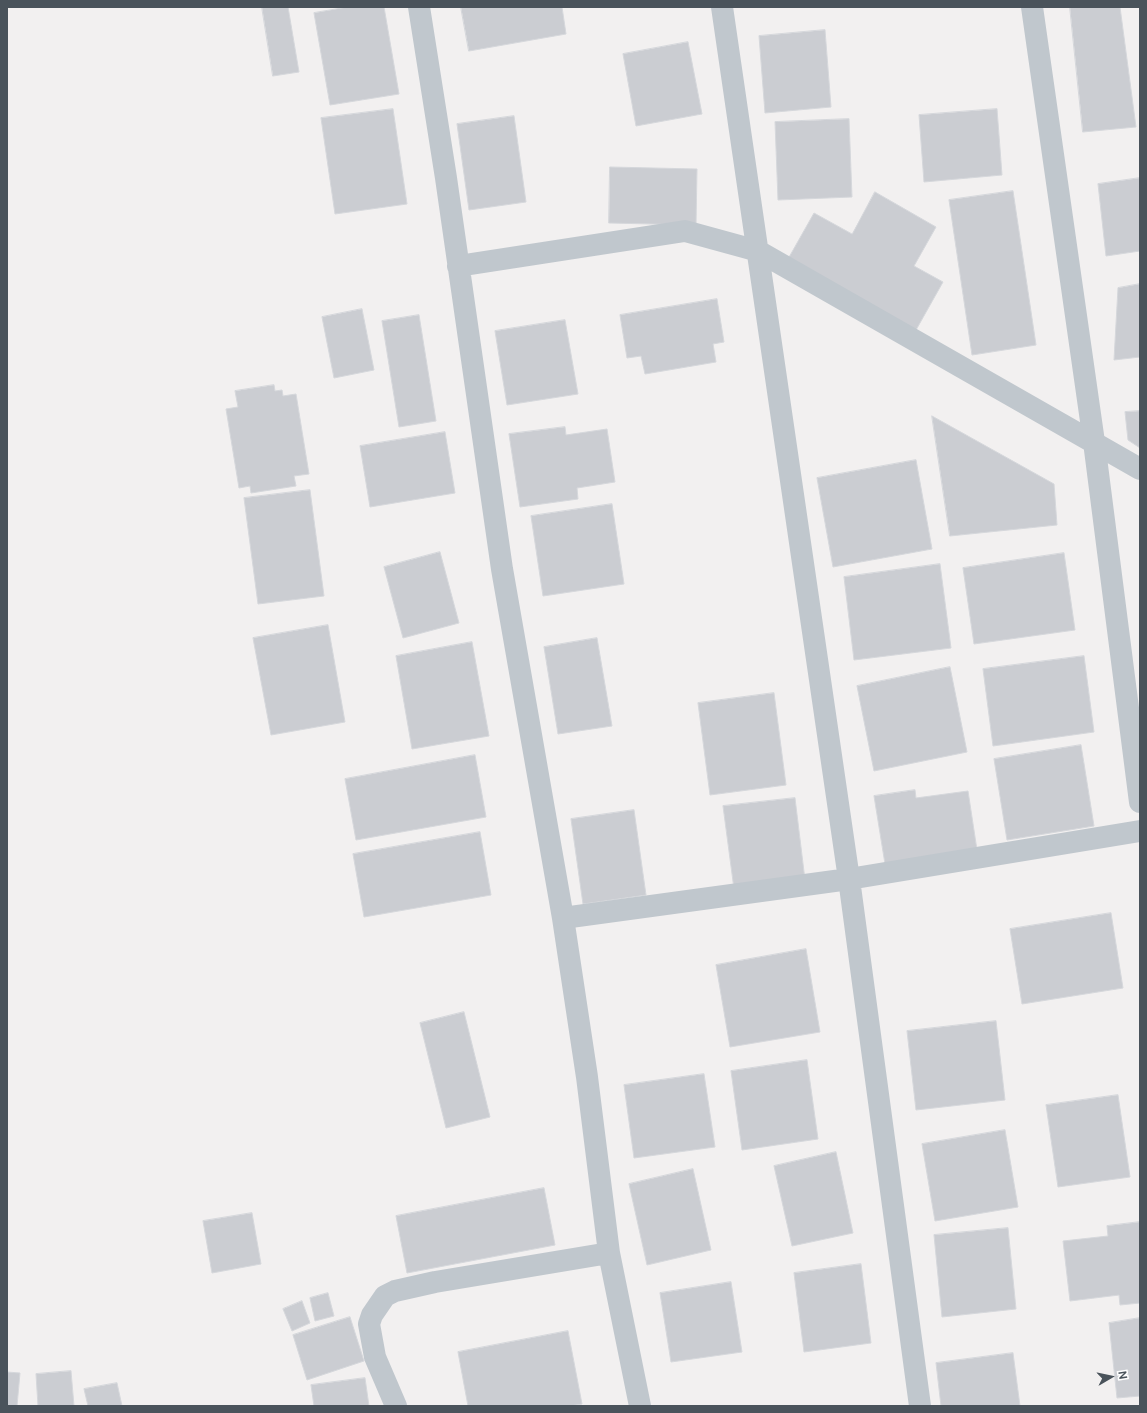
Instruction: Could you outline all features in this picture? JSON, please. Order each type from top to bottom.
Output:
[{"type":"street","points":[[419,7],[502,568],[563,918],[587,1077],[609,1253],[640,1406]]},
{"type":"street","points":[[722,7],[849,879],[920,1406]]},
{"type":"street","points":[[1032,7],[1094,442],[1140,802]]},
{"type":"street","points":[[458,266],[685,231],[758,251],[1140,469]]},
{"type":"street","points":[[563,918],[849,879],[1140,831]]},
{"type":"street","points":[[396,1406],[375,1357],[369,1324],[372,1315],[385,1296],[394,1291],[435,1282],[609,1253]]},
{"type":"building","points":[[262,7],[288,7],[299,72],[273,76]]},
{"type":"building","points":[[348,7],[384,7],[399,94],[330,105],[314,13]]},
{"type":"building","points":[[461,7],[562,7],[566,34],[469,51]]},
{"type":"building","points":[[1070,7],[1120,7],[1136,127],[1083,132]]},
{"type":"building","points":[[825,30],[831,107],[765,113],[759,36]]},
{"type":"building","points":[[688,42],[702,114],[636,126],[623,54]]},
{"type":"building","points":[[393,109],[407,204],[335,214],[321,118]]},
{"type":"building","points":[[997,109],[1002,175],[924,182],[919,115]]},
{"type":"building","points":[[514,116],[526,202],[469,210],[457,124]]},
{"type":"building","points":[[849,119],[852,197],[778,200],[775,122]]},
{"type":"building","points":[[610,167],[697,169],[696,225],[609,223]]},
{"type":"building","points":[[1140,178],[1140,251],[1106,256],[1098,184]]},
{"type":"building","points":[[1013,191],[1036,345],[972,355],[949,200]]},
{"type":"building","points":[[875,192],[936,227],[914,266],[943,282],[916,330],[788,259],[814,213],[852,234]]},
{"type":"building","points":[[1140,284],[1140,357],[1114,360],[1118,288]]},
{"type":"building","points":[[717,299],[724,342],[713,344],[716,362],[645,374],[641,356],[627,358],[620,315]]},
{"type":"building","points":[[362,309],[374,370],[334,378],[322,317]]},
{"type":"building","points":[[419,315],[436,421],[399,427],[382,321]]},
{"type":"building","points":[[565,320],[578,394],[507,405],[495,331]]},
{"type":"building","points":[[274,385],[275,391],[282,390],[283,396],[296,394],[309,474],[294,476],[296,486],[251,493],[250,486],[239,488],[226,409],[238,407],[235,391]]},
{"type":"building","points":[[1140,411],[1140,448],[1128,440],[1125,412]]},
{"type":"building","points":[[932,416],[1054,484],[1057,525],[950,536]]},
{"type":"building","points":[[565,427],[566,435],[607,429],[615,482],[577,488],[578,499],[520,507],[509,434]]},
{"type":"building","points":[[445,432],[455,493],[370,507],[360,446]]},
{"type":"building","points":[[916,460],[932,549],[833,567],[817,478]]},
{"type":"building","points":[[310,490],[324,596],[258,604],[244,498]]},
{"type":"building","points":[[612,504],[624,584],[543,596],[531,516]]},
{"type":"building","points":[[440,552],[459,623],[403,638],[384,567]]},
{"type":"building","points":[[1064,553],[1075,630],[974,644],[963,568]]},
{"type":"building","points":[[940,564],[951,648],[854,660],[844,577]]},
{"type":"building","points":[[328,625],[345,722],[271,735],[253,638]]},
{"type":"building","points":[[597,638],[612,726],[558,734],[544,647]]},
{"type":"building","points":[[472,642],[489,736],[412,749],[396,656]]},
{"type":"building","points":[[1084,656],[1094,732],[993,746],[983,669]]},
{"type":"building","points":[[950,667],[967,752],[874,771],[857,686]]},
{"type":"building","points":[[774,693],[786,785],[710,795],[698,703]]},
{"type":"building","points":[[1081,745],[1094,826],[1007,840],[994,759]]},
{"type":"building","points":[[475,755],[486,817],[356,840],[345,779]]},
{"type":"building","points":[[915,790],[916,798],[968,791],[977,850],[885,864],[874,796]]},
{"type":"building","points":[[795,798],[805,880],[734,889],[723,806]]},
{"type":"building","points":[[634,810],[646,895],[583,904],[571,819]]},
{"type":"building","points":[[480,832],[491,895],[364,917],[353,854]]},
{"type":"building","points":[[1111,913],[1123,988],[1022,1004],[1010,929]]},
{"type":"building","points":[[806,949],[820,1032],[730,1047],[716,965]]},
{"type":"building","points":[[464,1012],[490,1117],[446,1128],[420,1023]]},
{"type":"building","points":[[996,1021],[1005,1100],[916,1110],[907,1031]]},
{"type":"building","points":[[807,1060],[818,1139],[742,1150],[731,1071]]},
{"type":"building","points":[[704,1074],[715,1147],[634,1158],[624,1085]]},
{"type":"building","points":[[1118,1095],[1130,1177],[1058,1187],[1046,1105]]},
{"type":"building","points":[[1005,1130],[1018,1207],[935,1221],[922,1144]]},
{"type":"building","points":[[836,1152],[853,1233],[792,1246],[774,1166]]},
{"type":"building","points":[[693,1169],[711,1250],[647,1265],[629,1184]]},
{"type":"building","points":[[544,1188],[555,1245],[407,1273],[396,1216]]},
{"type":"building","points":[[252,1213],[261,1264],[212,1273],[203,1221]]},
{"type":"building","points":[[1140,1222],[1140,1303],[1120,1305],[1119,1295],[1070,1301],[1063,1241],[1108,1236],[1107,1226]]},
{"type":"building","points":[[1008,1228],[1016,1309],[942,1317],[934,1235]]},
{"type":"building","points":[[861,1264],[871,1343],[804,1352],[794,1273]]},
{"type":"building","points":[[731,1282],[742,1352],[671,1362],[660,1293]]},
{"type":"building","points":[[328,1293],[334,1316],[315,1321],[310,1298]]},
{"type":"building","points":[[302,1301],[310,1323],[292,1331],[283,1309]]},
{"type":"building","points":[[350,1317],[364,1361],[307,1380],[293,1335]]},
{"type":"building","points":[[1140,1318],[1140,1396],[1117,1398],[1109,1323]]},
{"type":"building","points":[[568,1331],[582,1404],[570,1406],[468,1406],[458,1352]]},
{"type":"building","points":[[1013,1353],[1020,1406],[941,1406],[936,1363]]},
{"type":"building","points":[[71,1371],[74,1406],[38,1406],[36,1374]]},
{"type":"building","points":[[7,1372],[20,1373],[17,1406],[7,1406]]},
{"type":"building","points":[[365,1378],[369,1406],[314,1406],[311,1385]]},
{"type":"building","points":[[117,1383],[122,1406],[88,1406],[84,1389]]}]
